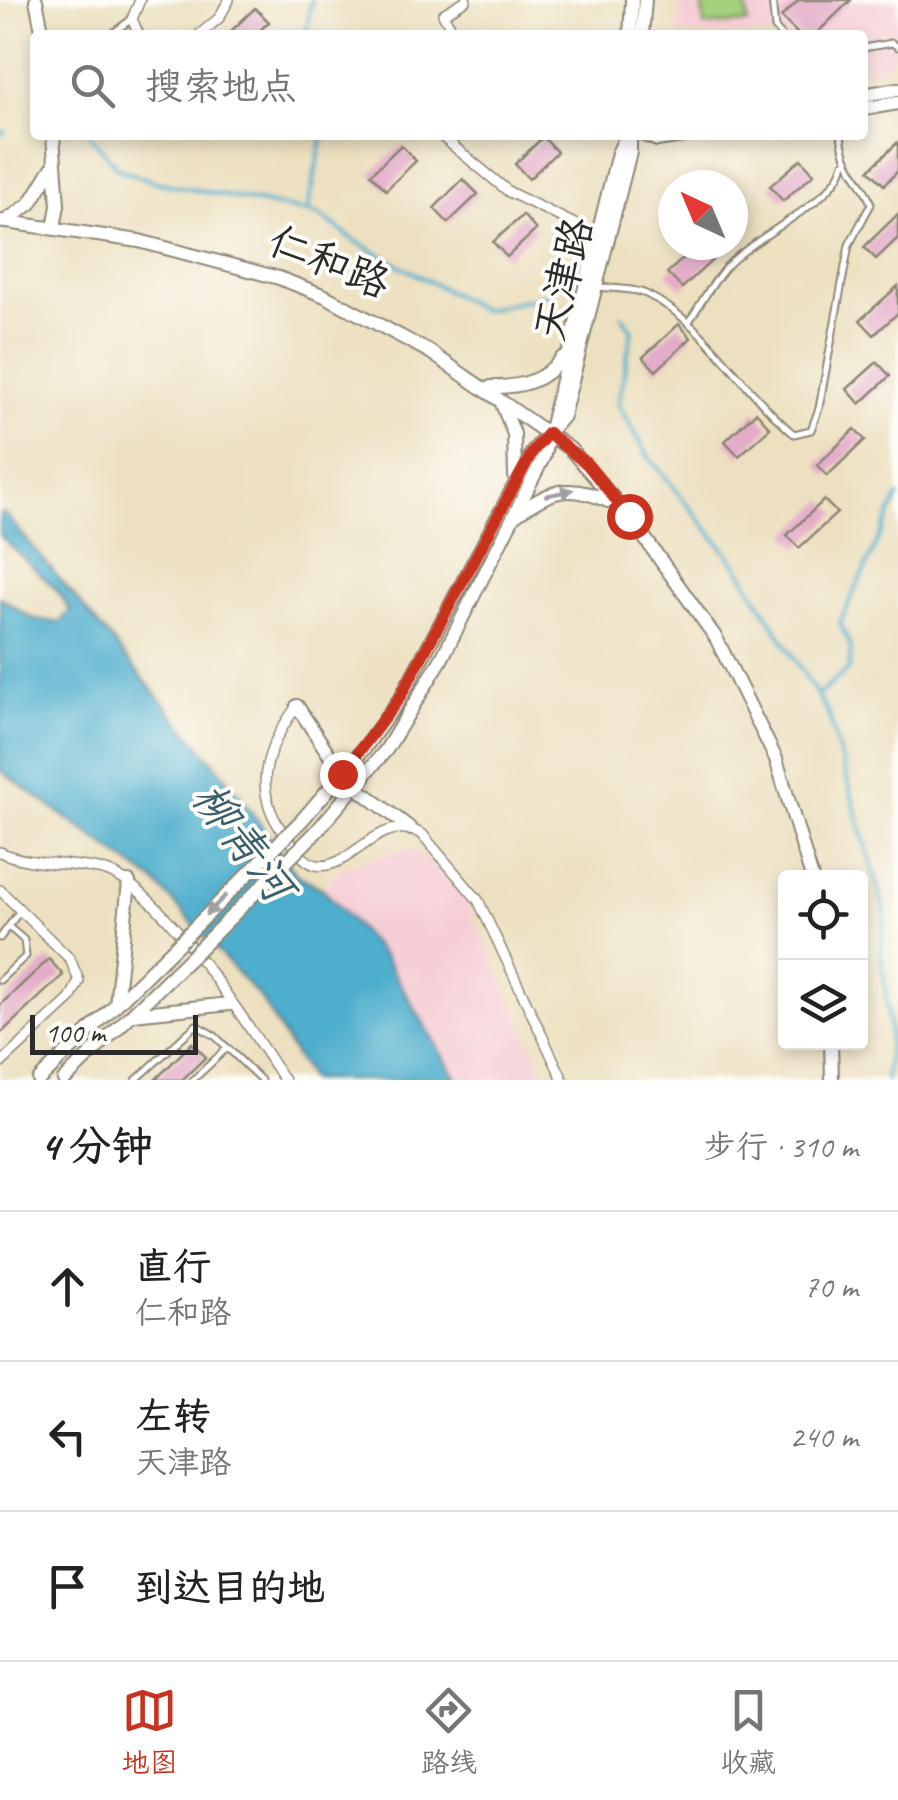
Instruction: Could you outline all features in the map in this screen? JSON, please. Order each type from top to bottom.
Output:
[{"type":"main road","points":[[36,0],[42,30]]},
{"type":"main road","points":[[630,30],[632,0]]},
{"type":"main road","points":[[642,30],[645,0]]},
{"type":"main road","points":[[868,93],[898,89]]},
{"type":"main road","points":[[868,107],[898,103]]},
{"type":"main road","points":[[53,140],[58,204],[54,228]]},
{"type":"main road","name":"天津路","points":[[132,1014],[316,832],[386,750],[441,660],[543,458],[597,235],[626,140]]},
{"type":"main road","name":"天津路","points":[[116,1005],[302,820],[400,697],[514,486],[563,416],[630,152],[629,140]]},
{"type":"main road","points":[[1,224],[30,204],[47,183],[55,161]]},
{"type":"main road","name":"仁和路","points":[[1,224],[89,227],[141,235],[280,272],[383,317],[526,410],[608,501],[687,605],[743,699],[782,791],[807,870]]},
{"type":"main road","name":"仁和路","points":[[54,228],[175,250],[278,278],[325,296],[380,322],[548,433],[596,475],[666,564],[716,638],[776,759],[807,870]]},
{"type":"main road","points":[[492,387],[527,384],[548,375],[567,352]]},
{"type":"main road","points":[[501,402],[514,434],[514,486]]},
{"type":"main road","points":[[513,516],[563,489],[584,490],[608,501]]},
{"type":"main road","points":[[298,706],[342,774]]},
{"type":"main road","points":[[355,786],[411,829]]},
{"type":"main road","points":[[38,1080],[116,1005],[129,882]]},
{"type":"main road","points":[[64,1080],[132,1014],[230,1004]]},
{"type":"main road","points":[[828,1050],[829,1080]]},
{"type":"street","points":[[137,30],[132,19],[140,0]]},
{"type":"street","points":[[205,30],[219,18],[229,0]]},
{"type":"street","points":[[452,30],[443,14],[466,0]]},
{"type":"street","points":[[446,140],[510,192],[597,235]]},
{"type":"street","points":[[298,706],[272,739],[267,798],[270,817],[308,862],[332,864],[372,837],[411,829],[437,848],[478,900],[563,1080]]},
{"type":"street","points":[[0,852],[14,858],[105,871],[129,882],[165,916],[284,1080]]},
{"type":"street","points":[[0,890],[70,959],[79,982],[70,999],[0,1064]]},
{"type":"lane","points":[[772,0],[776,30]]},
{"type":"lane","points":[[117,30],[132,19]]},
{"type":"lane","points":[[868,47],[892,43],[898,47]]},
{"type":"lane","points":[[688,323],[727,266],[778,223],[819,200],[841,180],[844,163],[841,140]]},
{"type":"lane","points":[[596,287],[644,293],[688,323],[766,411],[794,434],[811,430],[820,408],[849,246],[871,204],[864,184],[844,163]]},
{"type":"lane","points":[[0,938],[21,910]]},
{"type":"lane","points":[[0,980],[26,956],[24,940],[10,928]]},
{"type":"lane","points":[[136,1080],[196,1025],[262,1080]]},
{"type":"lane","points":[[193,1080],[226,1048]]},
{"type":"shaded area","points":[[678,0],[898,0],[898,50],[883,68],[868,70],[868,30],[678,30]]},
{"type":"shaded area","points":[[409,848],[434,864],[467,902],[547,1080],[457,1080],[385,958],[323,889],[338,869]]},
{"type":"green space","points":[[702,0],[746,0],[748,23],[704,26]]},
{"type":"water","name":"柳青河","points":[[0,513],[6,515],[230,782],[296,874],[323,889],[385,958],[457,1080],[310,1080],[261,999],[154,881],[0,770],[0,597],[32,618],[59,623],[70,611],[58,591],[0,536]]},
{"type":"building","points":[[799,0],[851,0],[820,30],[794,30],[781,17]]},
{"type":"building","points":[[255,8],[269,22],[260,30],[232,30]]},
{"type":"building","points":[[540,140],[546,140],[557,152],[529,179],[515,164]]},
{"type":"building","points":[[898,142],[898,171],[884,185],[869,170]]},
{"type":"building","points":[[401,145],[416,161],[386,190],[371,174]]},
{"type":"building","points":[[801,159],[814,174],[783,201],[770,186]]},
{"type":"building","points":[[463,179],[478,194],[448,223],[434,208]]},
{"type":"building","points":[[898,214],[898,238],[876,259],[864,247]]},
{"type":"building","points":[[523,215],[536,230],[507,257],[493,242]]},
{"type":"building","points":[[681,260],[713,260],[682,288],[667,273]]},
{"type":"building","points":[[898,286],[898,313],[874,335],[860,320]]},
{"type":"building","points":[[679,324],[691,338],[656,371],[643,357]]},
{"type":"building","points":[[877,362],[890,376],[860,404],[847,389]]},
{"type":"building","points":[[756,412],[770,428],[739,456],[725,441]]},
{"type":"building","points":[[855,429],[865,440],[827,476],[817,465]]},
{"type":"building","points":[[824,500],[837,513],[799,548],[787,535]]},
{"type":"building","points":[[49,959],[63,975],[0,1034],[0,1005]]},
{"type":"building","points":[[192,1043],[206,1057],[182,1080],[155,1080]]},
{"type":"waterway","points":[[307,30],[311,0]]},
{"type":"waterway","points":[[0,135],[4,131]]},
{"type":"waterway","points":[[94,140],[118,169],[155,182],[318,214],[355,241],[482,310],[552,294]]},
{"type":"waterway","points":[[308,209],[322,140]]},
{"type":"waterway","points":[[622,315],[632,331],[618,404],[649,457],[737,565],[828,713],[885,912],[881,951],[890,1032],[886,1080]]},
{"type":"waterway","points":[[818,695],[849,669],[851,648],[840,623],[898,497]]},
{"type":"route","points":[[342,774],[400,697],[533,451],[548,433],[587,464],[629,516]]}]
